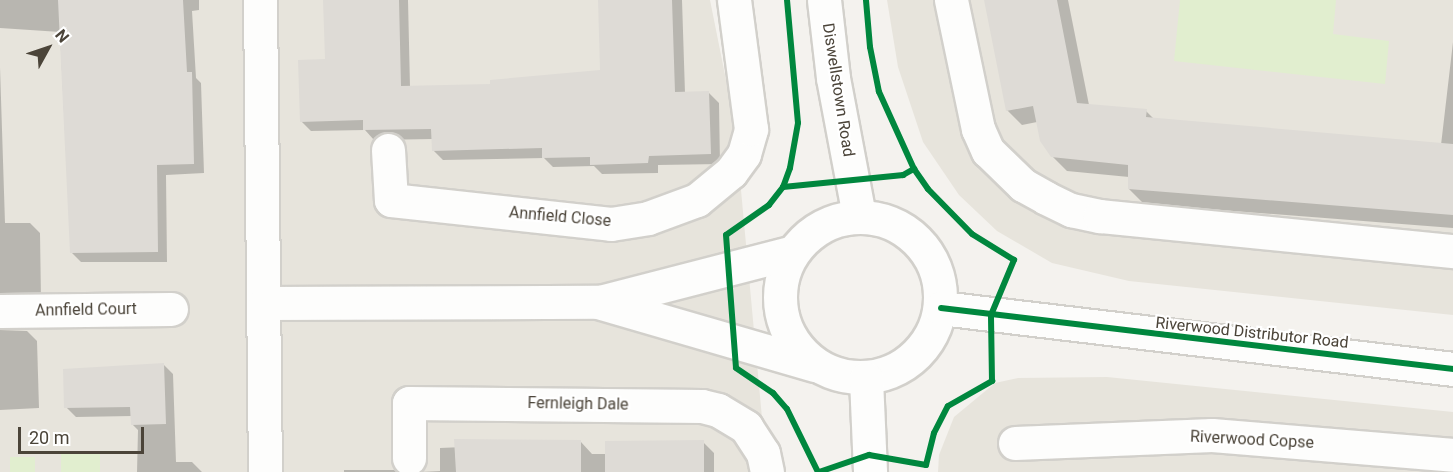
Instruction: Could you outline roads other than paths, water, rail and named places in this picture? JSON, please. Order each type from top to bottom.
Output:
[{"type":"street","points":[[260,0],[265,472]]},
{"type":"street","name":"Annfield Close","points":[[388,150],[391,200],[611,224],[648,218],[697,201],[731,172],[744,154],[751,129],[734,0]]},
{"type":"street","name":"Diswellstown Road","points":[[824,0],[833,78],[859,216]]},
{"type":"street","points":[[951,0],[978,129],[985,144],[1004,169],[1046,198],[1071,210],[1100,216],[1453,251]]},
{"type":"street","points":[[600,302],[815,365],[839,376],[866,378],[893,372],[916,357],[933,334],[941,308],[940,280],[929,255],[911,234],[886,220],[859,216],[833,221],[811,233],[793,252],[782,274],[779,300],[784,325],[796,347],[815,365]]},
{"type":"street","points":[[265,303],[600,302],[793,252]]},
{"type":"street","name":"Riverwood Distributor Road","points":[[941,308],[1453,369]]},
{"type":"street","name":"Annfield Court","points":[[0,311],[171,309]]},
{"type":"street","points":[[866,378],[870,472]]},
{"type":"street","name":"Fernleigh Dale","points":[[409,458],[409,403],[702,405],[718,410],[746,427],[763,453],[767,472]]},
{"type":"street","name":"Riverwood Copse","points":[[1015,443],[1212,435],[1453,455]]}]
